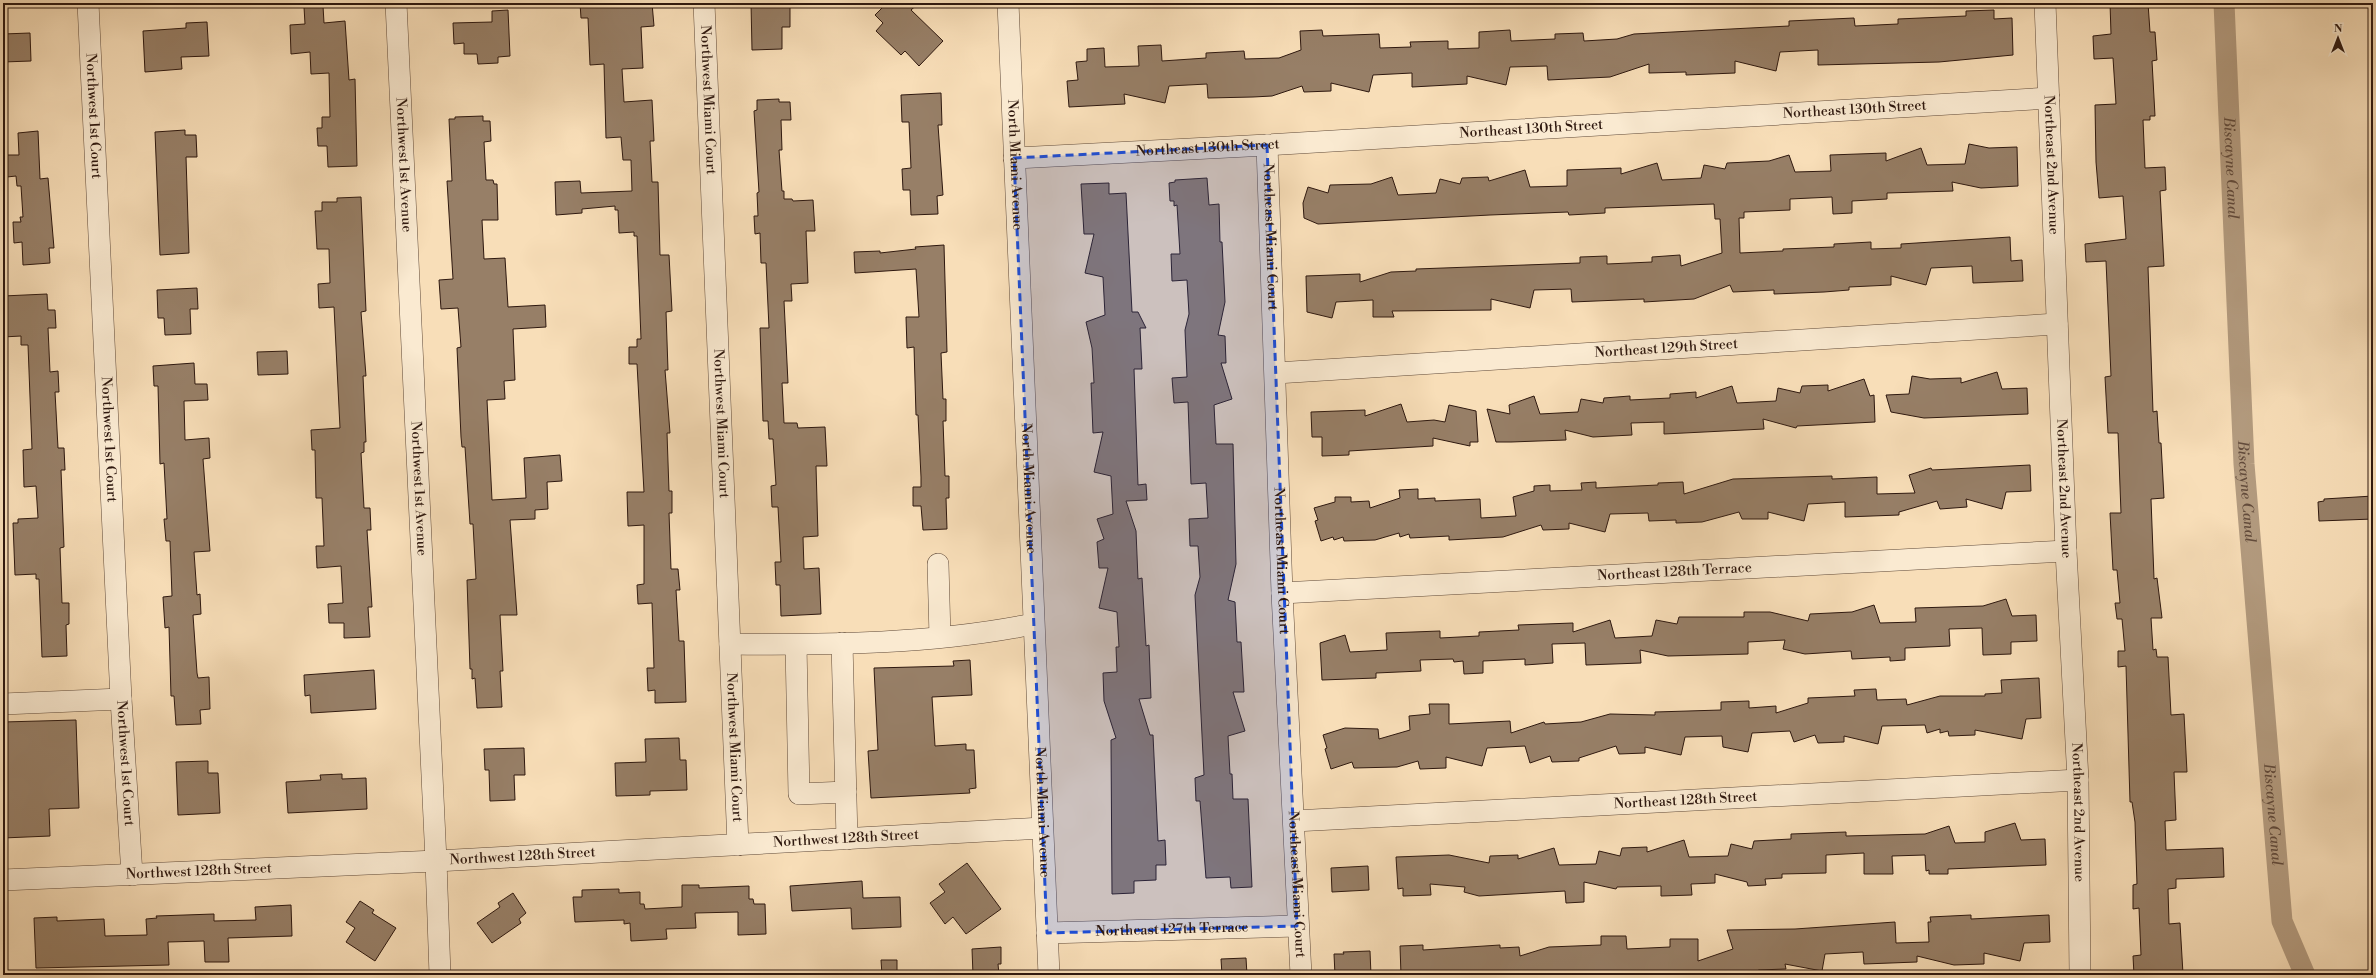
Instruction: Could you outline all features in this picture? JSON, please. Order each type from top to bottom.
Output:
[{"type":"street","name":"Northwest 1st Court","points":[[88,3],[121,700],[132,875]]},
{"type":"street","name":"Northwest 1st Avenue","points":[[396,3],[440,975]]},
{"type":"street","name":"Northwest Miami Court","points":[[704,3],[738,845]]},
{"type":"street","name":"North Miami Avenue","points":[[1008,3],[1049,975]]},
{"type":"street","name":"Northeast 2nd Avenue","points":[[2045,3],[2066,551],[2078,780],[2080,975]]},
{"type":"street","name":"Northeast 130th Street","points":[[1014,158],[1268,146],[2049,98]]},
{"type":"street","name":"Northeast Miami Court","points":[[1268,146],[1282,593],[1294,821],[1300,975]]},
{"type":"street","name":"Northeast 129th Street","points":[[1276,373],[2057,324]]},
{"type":"street","name":"Northeast 128th Terrace","points":[[1282,593],[2066,551]]},
{"type":"street","points":[[938,564],[940,637]]},
{"type":"street","points":[[730,644],[842,643],[940,637],[998,631],[1033,624]]},
{"type":"street","points":[[842,643],[847,839]]},
{"type":"street","points":[[796,644],[799,794],[846,792]]},
{"type":"street","points":[[3,704],[121,700]]},
{"type":"street","name":"Northeast 128th Street","points":[[1294,821],[2078,780]]},
{"type":"street","name":"Northwest 128th Street","points":[[3,880],[436,861],[1042,828]]},
{"type":"street","name":"Northeast 127th Terrace","points":[[1047,932],[1297,926]]},
{"type":"highlighted area","points":[[1267,145],[1297,926],[1047,933],[1014,158]]},
{"type":"building","points":[[580,3],[652,3],[654,26],[641,27],[643,68],[622,69],[624,102],[652,100],[654,141],[650,141],[652,182],[658,182],[660,255],[669,255],[672,311],[666,312],[668,370],[665,370],[670,433],[667,433],[669,491],[672,491],[672,513],[669,513],[671,569],[678,569],[680,590],[676,590],[679,641],[684,641],[686,702],[655,703],[655,690],[648,691],[647,668],[654,668],[652,603],[638,604],[637,585],[644,584],[644,525],[628,526],[627,492],[644,492],[637,364],[629,364],[629,347],[637,347],[637,339],[641,339],[637,236],[634,236],[634,232],[619,233],[618,210],[615,210],[615,206],[582,209],[582,213],[556,215],[555,182],[580,181],[581,193],[632,191],[631,160],[623,160],[621,137],[606,138],[604,64],[590,65],[588,18],[581,18]]},
{"type":"building","points":[[751,3],[781,3],[782,7],[790,7],[790,27],[782,27],[782,49],[752,50]]},
{"type":"building","points":[[887,3],[919,3],[911,10],[943,41],[919,66],[905,51],[901,55],[876,31],[883,23],[875,15]]},
{"type":"building","points":[[2110,3],[2148,3],[2150,32],[2155,32],[2157,60],[2152,61],[2155,116],[2150,116],[2150,120],[2143,120],[2145,168],[2165,167],[2166,190],[2160,191],[2164,266],[2148,267],[2153,412],[2157,411],[2159,443],[2161,443],[2164,498],[2151,499],[2154,579],[2157,578],[2162,618],[2151,618],[2153,650],[2156,649],[2157,657],[2168,657],[2171,715],[2184,714],[2187,772],[2174,772],[2176,820],[2165,821],[2166,850],[2223,848],[2224,877],[2176,879],[2176,888],[2168,889],[2169,924],[2180,923],[2183,974],[2134,975],[2133,956],[2141,955],[2139,908],[2133,909],[2133,885],[2137,884],[2135,822],[2132,802],[2130,802],[2126,666],[2118,667],[2118,651],[2125,651],[2122,619],[2117,619],[2115,603],[2120,603],[2117,570],[2113,570],[2110,513],[2121,513],[2118,433],[2108,433],[2105,377],[2111,376],[2106,261],[2086,262],[2085,244],[2126,239],[2123,196],[2099,198],[2096,162],[2095,105],[2116,104],[2113,58],[2094,59],[2093,36],[2111,34]]},
{"type":"building","points":[[323,6],[324,23],[345,21],[349,80],[355,79],[357,166],[328,167],[327,146],[318,146],[317,128],[322,128],[322,117],[330,117],[329,73],[311,74],[310,52],[291,54],[290,25],[305,24],[304,7]]},
{"type":"building","points":[[508,10],[510,56],[498,57],[498,63],[478,64],[477,54],[464,54],[464,43],[454,44],[453,23],[492,22],[492,11]]},
{"type":"building","points":[[1994,10],[1994,19],[2012,18],[2013,55],[1939,62],[1818,65],[1818,50],[1780,52],[1776,71],[1735,61],[1735,73],[1686,75],[1686,72],[1649,73],[1649,64],[1610,77],[1548,80],[1547,66],[1510,67],[1506,85],[1467,76],[1467,84],[1412,87],[1412,73],[1373,75],[1369,92],[1331,83],[1331,91],[1304,92],[1302,86],[1272,96],[1208,98],[1207,84],[1169,86],[1165,103],[1124,94],[1125,104],[1069,107],[1067,81],[1078,80],[1076,62],[1087,61],[1087,49],[1104,48],[1105,67],[1139,66],[1138,46],[1161,45],[1162,61],[1206,58],[1206,53],[1244,51],[1245,59],[1279,58],[1301,50],[1300,31],[1322,30],[1323,36],[1379,34],[1380,48],[1411,47],[1410,42],[1448,41],[1448,49],[1479,48],[1479,32],[1510,30],[1511,41],[1555,39],[1555,34],[1583,33],[1584,41],[1617,39],[1634,34],[1789,26],[1789,21],[1854,18],[1855,26],[1898,24],[1898,19],[1966,16],[1966,11]]},
{"type":"building","points":[[207,22],[209,56],[181,57],[182,69],[145,72],[143,31],[186,28],[186,23]]},
{"type":"building","points":[[30,33],[31,61],[3,62],[3,34]]},
{"type":"building","points":[[941,93],[942,125],[938,125],[943,195],[937,196],[938,214],[911,215],[910,190],[903,190],[902,169],[911,168],[909,122],[902,122],[901,95]]},
{"type":"building","points":[[779,99],[779,102],[790,102],[791,120],[781,120],[782,150],[779,150],[784,199],[792,199],[793,201],[813,200],[815,231],[806,231],[808,283],[791,284],[792,301],[784,301],[788,383],[782,383],[784,423],[797,423],[798,428],[825,427],[827,466],[816,466],[818,536],[803,537],[804,569],[819,568],[821,614],[781,616],[780,585],[776,585],[775,562],[781,562],[778,507],[772,507],[771,486],[776,485],[773,439],[769,439],[768,421],[763,421],[760,328],[769,328],[766,263],[761,263],[760,233],[755,234],[754,216],[758,216],[757,193],[759,192],[754,111],[757,110],[757,100]]},
{"type":"building","points":[[483,116],[483,121],[490,121],[491,141],[484,142],[486,180],[493,180],[494,184],[497,184],[498,220],[482,220],[484,259],[505,258],[508,307],[545,305],[546,327],[513,329],[515,380],[504,381],[505,399],[487,400],[492,500],[526,498],[524,458],[560,455],[562,481],[547,482],[548,509],[535,510],[535,519],[510,520],[517,615],[500,615],[503,671],[500,671],[502,707],[477,708],[475,678],[472,679],[472,669],[470,669],[467,580],[476,579],[473,524],[470,524],[465,447],[462,447],[461,437],[457,348],[461,347],[458,308],[441,309],[439,280],[453,279],[447,181],[452,181],[449,119],[455,119],[455,117]]},
{"type":"building","points":[[185,130],[185,135],[196,135],[197,157],[186,157],[189,253],[160,255],[155,132]]},
{"type":"building","points":[[38,131],[40,179],[48,178],[54,248],[49,248],[50,263],[23,265],[22,242],[14,243],[13,222],[21,222],[20,217],[23,217],[21,186],[17,186],[16,176],[7,177],[5,155],[19,155],[18,133]]},
{"type":"building","points":[[1969,144],[1989,148],[2017,147],[2018,186],[1981,188],[1952,182],[1953,191],[1887,193],[1887,199],[1852,201],[1852,213],[1833,214],[1832,197],[1790,199],[1790,210],[1744,212],[1744,218],[1739,218],[1740,253],[1783,251],[1783,249],[1834,247],[1834,244],[1871,242],[1871,249],[1901,248],[1901,244],[2010,237],[2011,261],[2022,260],[2023,281],[1973,283],[1972,266],[1931,268],[1926,285],[1891,276],[1891,285],[1849,287],[1849,290],[1824,292],[1774,294],[1774,290],[1733,292],[1730,285],[1694,299],[1644,302],[1644,299],[1572,302],[1571,289],[1534,290],[1530,308],[1491,299],[1491,310],[1392,311],[1394,317],[1373,317],[1373,300],[1336,302],[1332,318],[1307,312],[1306,276],[1360,274],[1360,282],[1391,272],[1416,271],[1416,269],[1580,263],[1580,257],[1607,256],[1607,264],[1652,262],[1652,257],[1680,255],[1681,266],[1722,253],[1720,219],[1715,219],[1714,204],[1605,208],[1605,213],[1569,215],[1568,212],[1318,224],[1304,218],[1303,203],[1308,187],[1328,193],[1330,185],[1371,184],[1392,177],[1398,195],[1436,193],[1440,179],[1460,184],[1462,178],[1488,177],[1489,181],[1525,170],[1530,187],[1567,186],[1567,170],[1621,168],[1621,174],[1657,163],[1662,180],[1701,178],[1704,165],[1725,169],[1727,163],[1769,161],[1789,155],[1795,172],[1831,171],[1830,155],[1886,153],[1886,161],[1921,148],[1927,165],[1965,164]]},
{"type":"building","points":[[1207,178],[1209,205],[1219,204],[1220,242],[1222,242],[1225,302],[1218,335],[1225,336],[1226,363],[1221,363],[1232,399],[1214,405],[1216,444],[1233,444],[1236,564],[1228,600],[1235,602],[1237,642],[1241,642],[1244,692],[1233,692],[1245,731],[1228,736],[1230,774],[1232,774],[1233,799],[1248,799],[1252,887],[1231,888],[1230,877],[1206,878],[1200,801],[1196,801],[1195,778],[1204,775],[1195,595],[1200,577],[1198,546],[1190,546],[1189,519],[1208,518],[1206,483],[1191,484],[1188,402],[1174,403],[1172,378],[1187,377],[1185,330],[1189,314],[1187,280],[1172,281],[1171,254],[1180,254],[1177,205],[1174,206],[1174,201],[1170,201],[1169,183],[1175,182],[1175,180]]},
{"type":"building","points":[[1109,183],[1109,194],[1126,193],[1132,312],[1138,312],[1146,328],[1140,328],[1142,369],[1134,369],[1138,485],[1146,484],[1147,500],[1126,501],[1136,531],[1138,579],[1142,578],[1146,646],[1149,645],[1151,698],[1139,699],[1150,735],[1153,735],[1158,841],[1165,840],[1166,865],[1156,865],[1156,880],[1134,881],[1134,893],[1112,894],[1111,740],[1116,738],[1104,701],[1103,673],[1117,672],[1116,647],[1119,647],[1117,612],[1099,608],[1108,568],[1099,568],[1097,542],[1104,539],[1097,519],[1113,514],[1111,476],[1094,472],[1103,432],[1093,433],[1091,383],[1094,383],[1092,348],[1086,322],[1105,315],[1103,277],[1085,273],[1094,234],[1084,234],[1081,184]]},
{"type":"building","points":[[361,197],[366,311],[361,312],[366,376],[363,376],[366,442],[364,442],[364,452],[361,453],[364,508],[370,508],[371,530],[367,530],[372,607],[368,607],[370,637],[344,638],[344,623],[329,623],[328,604],[343,603],[341,566],[317,568],[316,546],[324,546],[322,498],[316,498],[315,450],[312,450],[311,430],[340,428],[334,307],[319,308],[318,284],[330,283],[329,249],[317,249],[315,211],[322,211],[322,202],[337,202],[337,198]]},
{"type":"building","points":[[944,245],[947,352],[941,353],[943,399],[946,399],[946,421],[943,421],[945,476],[949,476],[949,498],[946,498],[947,529],[923,530],[921,506],[913,506],[913,487],[921,487],[921,477],[918,415],[916,415],[914,347],[907,348],[906,317],[919,317],[916,269],[855,273],[854,252],[880,251],[880,253],[916,249],[915,247]]},
{"type":"building","points":[[197,288],[198,309],[190,309],[191,334],[165,335],[164,318],[158,318],[157,290]]},
{"type":"building","points":[[47,294],[48,310],[55,310],[56,328],[48,328],[50,372],[58,371],[59,392],[55,392],[58,448],[64,448],[65,470],[61,470],[64,547],[60,548],[62,603],[69,603],[69,624],[66,625],[67,656],[42,657],[39,579],[36,579],[36,574],[15,575],[13,523],[18,523],[18,519],[38,518],[36,486],[24,487],[23,450],[32,449],[28,345],[21,345],[21,336],[3,337],[3,296]]},
{"type":"building","points":[[287,351],[288,374],[258,375],[257,352]]},
{"type":"building","points":[[194,363],[195,384],[207,384],[208,400],[184,401],[185,440],[209,438],[210,458],[203,459],[210,551],[194,552],[197,595],[200,594],[201,614],[193,615],[197,673],[198,678],[209,677],[210,709],[200,710],[201,724],[176,725],[174,696],[171,696],[169,627],[165,628],[163,597],[172,596],[170,541],[166,541],[164,519],[167,519],[164,463],[160,464],[158,386],[154,386],[153,366]]},
{"type":"building","points":[[1997,372],[2002,389],[2027,388],[2028,414],[1924,418],[1891,412],[1886,395],[1909,394],[1912,376],[1930,379],[1961,378],[1961,383]]},
{"type":"building","points":[[1864,379],[1870,396],[1874,395],[1875,422],[1797,426],[1796,428],[1763,419],[1764,429],[1664,434],[1664,422],[1631,423],[1632,435],[1593,437],[1565,430],[1566,440],[1496,442],[1487,409],[1510,414],[1509,405],[1534,396],[1540,414],[1578,412],[1581,399],[1603,403],[1604,398],[1630,396],[1630,400],[1670,398],[1670,394],[1696,392],[1696,398],[1732,386],[1737,403],[1776,401],[1778,388],[1800,393],[1802,386],[1828,385],[1828,391]]},
{"type":"building","points":[[1401,404],[1407,422],[1434,420],[1445,422],[1449,405],[1476,411],[1478,442],[1470,442],[1470,446],[1433,438],[1433,446],[1349,451],[1349,455],[1322,456],[1322,437],[1312,437],[1311,412],[1365,410],[1365,416]]},
{"type":"building","points":[[2030,465],[2031,491],[2006,492],[2002,509],[1966,499],[1967,507],[1940,509],[1937,501],[1899,512],[1899,515],[1845,517],[1845,502],[1808,504],[1804,521],[1768,512],[1768,519],[1742,519],[1739,512],[1702,522],[1676,523],[1676,520],[1649,521],[1648,513],[1610,514],[1605,532],[1569,523],[1569,529],[1543,530],[1541,525],[1503,537],[1449,540],[1449,536],[1410,538],[1409,534],[1400,537],[1399,533],[1375,540],[1344,541],[1343,537],[1334,540],[1333,537],[1321,541],[1315,521],[1318,520],[1314,508],[1335,502],[1335,497],[1351,497],[1351,502],[1369,501],[1370,508],[1400,498],[1399,490],[1418,489],[1418,499],[1435,498],[1435,501],[1480,499],[1481,518],[1516,516],[1513,497],[1534,491],[1534,486],[1550,485],[1550,491],[1582,490],[1581,483],[1596,482],[1596,488],[1658,485],[1658,483],[1683,482],[1684,494],[1733,479],[1832,476],[1832,479],[1877,477],[1877,494],[1915,493],[1909,475],[1931,468],[1932,470]]},
{"type":"building","points":[[2373,496],[2373,519],[2319,521],[2318,502],[2324,501],[2324,499]]},
{"type":"building","points":[[2006,599],[2012,616],[2036,615],[2037,641],[2011,642],[2011,654],[1983,655],[1982,628],[1949,629],[1950,646],[1905,648],[1905,660],[1890,661],[1890,657],[1852,659],[1851,651],[1805,654],[1783,649],[1785,640],[1748,642],[1748,654],[1668,656],[1640,650],[1641,663],[1586,665],[1585,643],[1552,644],[1553,663],[1525,665],[1525,659],[1483,661],[1483,673],[1464,674],[1463,661],[1454,662],[1453,659],[1420,660],[1421,671],[1376,673],[1376,678],[1322,680],[1320,643],[1345,635],[1350,652],[1387,650],[1386,633],[1440,631],[1440,638],[1479,636],[1479,632],[1519,630],[1518,625],[1573,623],[1573,632],[1610,620],[1615,638],[1652,636],[1656,620],[1677,624],[1679,617],[1744,617],[1744,612],[1770,612],[1808,621],[1810,614],[1852,612],[1874,605],[1880,623],[1916,622],[1915,608],[1983,606]]},
{"type":"building","points":[[970,660],[972,695],[932,697],[935,746],[966,744],[966,750],[974,750],[976,788],[969,789],[970,793],[871,798],[868,751],[878,750],[874,668],[954,666],[953,661]]},
{"type":"building","points":[[374,670],[376,709],[311,713],[310,695],[305,696],[304,675]]},
{"type":"building","points":[[2039,678],[2041,718],[2026,719],[2022,739],[1975,730],[1975,735],[1949,736],[1948,731],[1940,733],[1940,729],[1927,733],[1925,725],[1882,726],[1878,744],[1844,736],[1844,742],[1818,743],[1815,735],[1794,742],[1790,731],[1752,733],[1748,752],[1723,747],[1722,736],[1685,737],[1681,755],[1645,747],[1645,753],[1619,754],[1616,746],[1579,758],[1579,761],[1552,762],[1550,756],[1530,763],[1525,746],[1487,748],[1482,766],[1446,757],[1446,768],[1420,769],[1418,761],[1397,767],[1354,768],[1352,762],[1331,769],[1325,749],[1327,748],[1323,735],[1345,728],[1378,729],[1379,739],[1410,730],[1409,716],[1430,714],[1429,704],[1449,704],[1449,724],[1510,721],[1511,733],[1544,722],[1545,724],[1581,722],[1610,714],[1655,715],[1655,712],[1721,710],[1721,702],[1749,701],[1749,708],[1776,706],[1776,713],[1808,703],[1808,698],[1855,696],[1854,690],[1876,689],[1877,700],[1906,699],[1907,705],[1940,696],[1985,696],[1985,694],[2002,693],[2001,680]]},
{"type":"building","points":[[76,720],[79,808],[49,809],[50,836],[3,838],[3,722]]},
{"type":"building","points":[[679,738],[680,760],[686,760],[687,790],[650,791],[650,795],[616,796],[615,763],[646,762],[645,739]]},
{"type":"building","points":[[524,748],[525,775],[514,775],[515,800],[490,801],[489,770],[485,770],[484,749]]},
{"type":"building","points":[[208,761],[208,773],[218,773],[220,813],[178,815],[176,762]]},
{"type":"building","points":[[342,774],[342,779],[366,778],[367,809],[288,813],[286,782],[321,780],[320,775]]},
{"type":"building","points":[[2015,823],[2021,840],[2045,839],[2046,865],[1948,869],[1948,874],[1929,874],[1929,870],[1926,871],[1925,855],[1892,856],[1893,874],[1864,874],[1864,853],[1826,855],[1826,873],[1782,874],[1782,878],[1765,879],[1766,885],[1748,886],[1747,882],[1715,874],[1715,883],[1691,884],[1692,895],[1661,896],[1661,886],[1617,887],[1616,889],[1584,882],[1584,902],[1566,903],[1565,891],[1479,896],[1464,892],[1465,887],[1430,884],[1431,895],[1403,896],[1403,888],[1398,889],[1396,857],[1449,855],[1489,863],[1490,856],[1518,855],[1518,859],[1554,848],[1559,865],[1596,864],[1599,851],[1620,856],[1622,848],[1647,847],[1647,852],[1684,840],[1689,857],[1728,856],[1731,844],[1752,849],[1754,841],[1791,839],[1791,834],[1846,832],[1846,836],[1925,834],[1949,826],[1955,843],[1985,842],[1985,832]]},
{"type":"building","points":[[967,863],[1001,909],[966,934],[953,917],[945,924],[930,903],[945,892],[939,884]]},
{"type":"building","points":[[1368,866],[1369,890],[1332,892],[1331,868]]},
{"type":"building","points":[[862,881],[863,898],[900,897],[901,927],[852,929],[851,908],[792,911],[790,886]]},
{"type":"building","points":[[682,885],[699,885],[699,888],[749,886],[749,899],[753,899],[754,904],[765,904],[766,934],[738,935],[738,912],[695,913],[696,928],[666,929],[667,939],[631,941],[630,923],[624,924],[624,920],[575,922],[573,897],[582,897],[582,890],[619,889],[619,893],[640,892],[640,904],[644,904],[645,909],[682,907]]},
{"type":"building","points":[[513,893],[526,913],[519,919],[521,923],[492,943],[477,923],[500,907],[498,903]]},
{"type":"building","points":[[360,901],[374,910],[372,913],[396,928],[375,961],[346,942],[355,928],[346,922]]},
{"type":"building","points":[[291,905],[292,936],[228,938],[229,962],[205,962],[204,941],[168,942],[169,965],[36,968],[34,918],[57,917],[57,921],[104,919],[105,936],[147,935],[146,919],[157,918],[156,916],[214,914],[214,921],[256,920],[255,907]]},
{"type":"building","points":[[1971,915],[1971,919],[2049,915],[2050,942],[2024,943],[2020,961],[1984,953],[1984,964],[1954,965],[1917,956],[1917,962],[1864,964],[1863,952],[1825,954],[1822,971],[1785,964],[1786,969],[1759,970],[1744,975],[1401,975],[1400,946],[1423,945],[1423,950],[1500,945],[1500,948],[1519,947],[1520,956],[1549,947],[1601,945],[1601,936],[1626,936],[1627,949],[1670,947],[1670,939],[1698,939],[1698,961],[1733,949],[1727,930],[1795,929],[1895,922],[1896,943],[1929,942],[1928,922],[1931,922],[1930,917]]},
{"type":"building","points":[[1001,947],[1001,964],[998,964],[999,975],[973,975],[972,949]]},
{"type":"building","points":[[1370,951],[1371,975],[1335,975],[1334,954],[1344,954],[1343,952]]},
{"type":"building","points":[[1246,958],[1247,975],[1222,975],[1221,959]]},
{"type":"building","points":[[881,960],[897,960],[897,975],[882,975]]},
{"type":"waterway","name":"Biscayne Canal","points":[[2224,3],[2244,464],[2282,921],[2305,975]]}]
